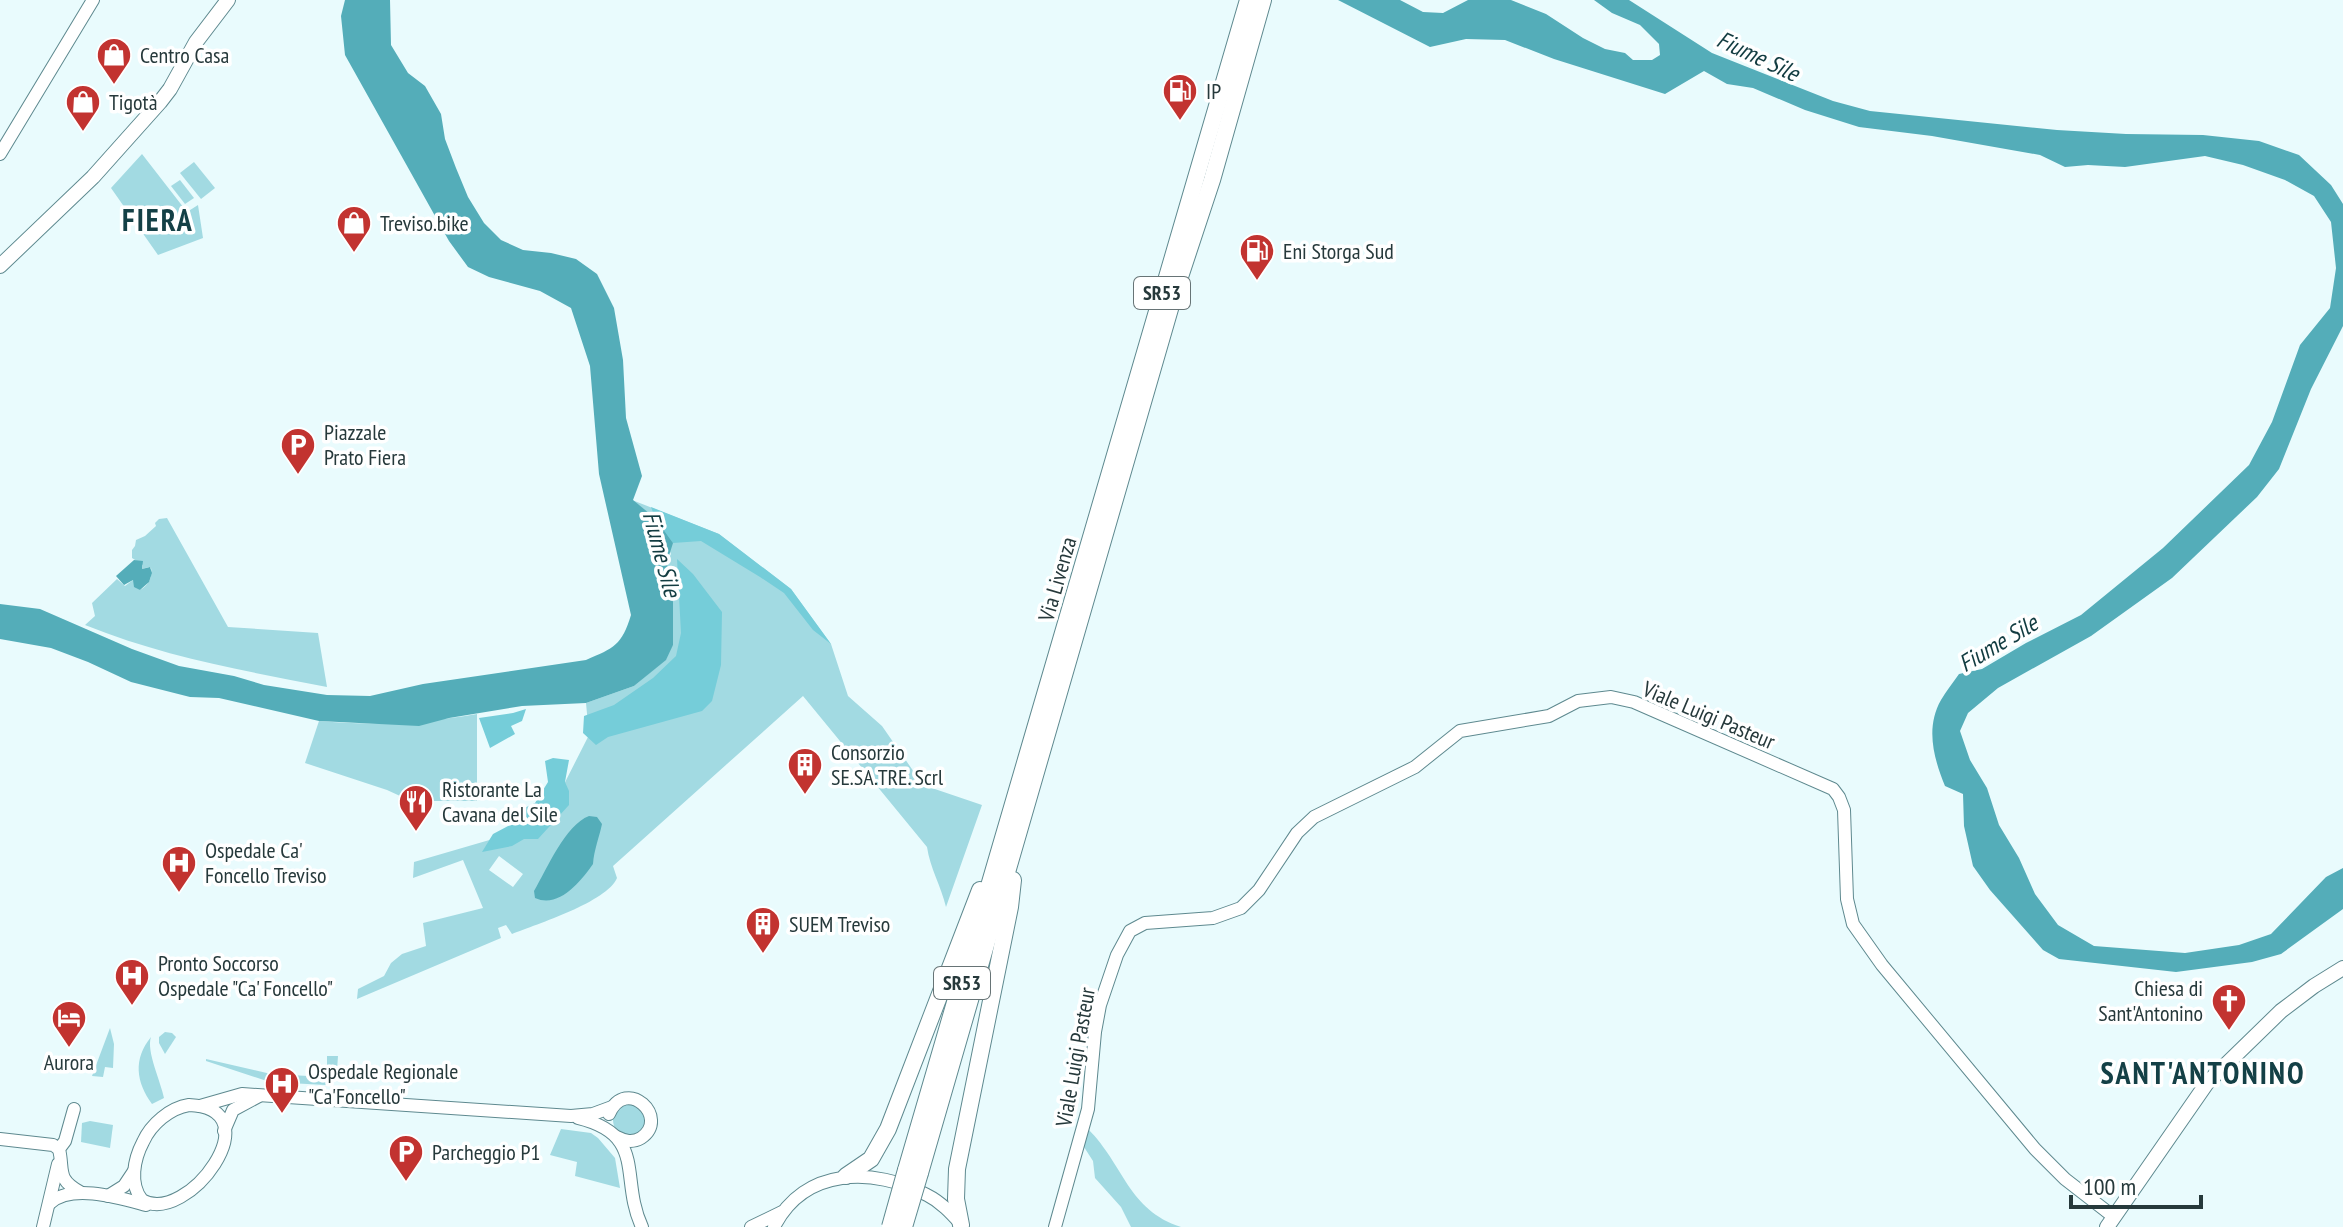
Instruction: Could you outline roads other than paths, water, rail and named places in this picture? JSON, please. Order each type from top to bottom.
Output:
[{"type":"highway","name":"Via Livenza","points":[[913,1172],[1248,0]]},
{"type":"highway","name":"Via Livenza","points":[[1012,832],[1068,662],[1263,0]]},
{"type":"highway","points":[[846,1176],[871,1159],[888,1129],[976,898],[1012,832]]},
{"type":"highway","points":[[962,1226],[956,1199],[957,1169],[1010,907],[1012,832]]},
{"type":"highway","name":"SR53","points":[[890,1227],[913,1172]]},
{"type":"highway","name":"SR53","points":[[904,1227],[913,1172]]},
{"type":"main road","points":[[0,266],[103,167],[160,102],[196,42],[228,0]]},
{"type":"main road","points":[[2111,1222],[2207,1083],[2281,1011],[2343,968]]},
{"type":"street","points":[[0,154],[93,0]]},
{"type":"street","name":"Viale Luigi Pasteur","points":[[1055,1227],[1088,1109],[1100,1005],[1117,955],[1130,931],[1145,923],[1213,918],[1241,908],[1259,890],[1306,824],[1323,812],[1415,767],[1460,731],[1549,716],[1578,701],[1611,697],[1634,702],[1833,789],[1844,810],[1847,899],[1853,924],[1882,965],[2035,1149],[2111,1222]]},
{"type":"street","points":[[108,1196],[124,1186],[134,1171],[141,1146],[156,1123],[184,1105],[200,1106],[242,1094],[571,1116],[593,1114],[629,1098],[636,1099],[647,1108],[651,1122],[645,1135],[627,1141],[597,1123],[571,1116]]},
{"type":"street","points":[[54,1196],[82,1193],[108,1196],[163,1211],[175,1210],[210,1185],[218,1170],[224,1147],[224,1131],[233,1110],[260,1096]]},
{"type":"street","points":[[200,1106],[216,1114],[224,1131]]},
{"type":"street","points":[[612,1107],[608,1120],[630,1167],[632,1196],[642,1223]]},
{"type":"street","points":[[43,1227],[54,1196],[59,1155],[74,1109]]},
{"type":"street","points":[[0,1139],[50,1145],[59,1155],[64,1180],[82,1193]]},
{"type":"street","points":[[630,1167],[639,1139]]},
{"type":"street","points":[[134,1171],[135,1187],[146,1205]]},
{"type":"street","points":[[751,1227],[782,1212],[808,1189],[846,1176],[888,1182],[919,1192],[946,1208],[962,1226]]},
{"type":"street","points":[[774,1227],[782,1212]]},
{"type":"water","name":"Fiume Sile","points":[[345,0],[390,0],[391,45],[408,73],[425,86],[441,114],[445,139],[456,168],[468,197],[484,223],[501,240],[523,250],[576,259],[597,274],[614,308],[623,360],[626,418],[642,476],[633,500],[655,518],[673,543],[667,562],[673,602],[673,645],[666,660],[634,686],[586,703],[522,706],[419,726],[319,721],[219,698],[190,697],[131,682],[51,648],[0,639],[0,604],[40,609],[179,666],[327,695],[370,696],[423,684],[586,660],[616,644],[624,633],[631,615],[599,474],[590,366],[571,308],[540,291],[489,277],[468,267],[449,241],[345,55],[341,16]]},
{"type":"water","points":[[1338,0],[1400,0],[1423,12],[1443,13],[1468,0],[1511,0],[1546,14],[1605,49],[1625,53],[1633,60],[1652,60],[1660,55],[1659,44],[1640,25],[1612,13],[1594,0],[1629,0],[1712,53],[1833,101],[1870,111],[2057,130],[2203,135],[2259,141],[2299,155],[2331,185],[2343,204],[2343,326],[2311,389],[2279,469],[2257,497],[2172,578],[2091,636],[1998,688],[1968,713],[1960,731],[1970,760],[1987,788],[1999,825],[2019,858],[2035,894],[2058,925],[2094,946],[2185,953],[2239,945],[2271,934],[2326,877],[2343,868],[2343,909],[2281,954],[2252,962],[2176,972],[2059,959],[2043,950],[1973,866],[1964,826],[1963,794],[1945,786],[1937,765],[1932,732],[1936,711],[1959,674],[1982,669],[2081,615],[2163,548],[2249,465],[2272,422],[2300,345],[2330,308],[2336,268],[2331,222],[2314,196],[2285,180],[2205,156],[2125,167],[2065,167],[2040,155],[1859,127],[1805,110],[1753,88],[1727,84],[1704,71],[1665,94],[1505,40],[1466,39],[1430,47]]},
{"type":"water","points":[[134,560],[143,561],[142,569],[150,567],[152,573],[149,582],[140,590],[134,587],[133,580],[124,585],[116,576]]},
{"type":"water","points":[[589,816],[597,817],[602,824],[593,864],[576,885],[561,897],[552,900],[535,898],[534,891],[557,849],[572,828]]},
{"type":"place","name":"Centro Casa","points":[[114,86]]},
{"type":"place","name":"IP","points":[[1180,122]]},
{"type":"place","name":"Tigotà","points":[[83,133]]},
{"type":"place","name":"Treviso.bike","points":[[354,254]]},
{"type":"place","name":"Eni Storga Sud","points":[[1257,282]]},
{"type":"place","name":"Piazzale Prato Fiera","points":[[298,476]]},
{"type":"place","name":"Consorzio SE.SA.TRE. Scrl","points":[[805,796]]},
{"type":"place","name":"Ristorante La Cavana del Sile","points":[[416,833]]},
{"type":"place","name":"Ospedale Ca' Foncello Treviso","points":[[179,894]]},
{"type":"place","name":"SUEM Treviso","points":[[763,955]]},
{"type":"place","name":"Pronto Soccorso Ospedale \"Ca' Foncello\"","points":[[132,1007]]},
{"type":"place","name":"Chiesa di Sant'Antonino","points":[[2229,1032]]},
{"type":"place","name":"Aurora","points":[[69,1049]]},
{"type":"place","name":"Ospedale Regionale \"Ca'Foncello\"","points":[[282,1115]]},
{"type":"place","name":"Parcheggio P1","points":[[406,1183]]},
{"type":"district","name":"FIERA","points":[[158,219]]},
{"type":"district","name":"SANT'ANTONINO","points":[[2203,1072]]}]
